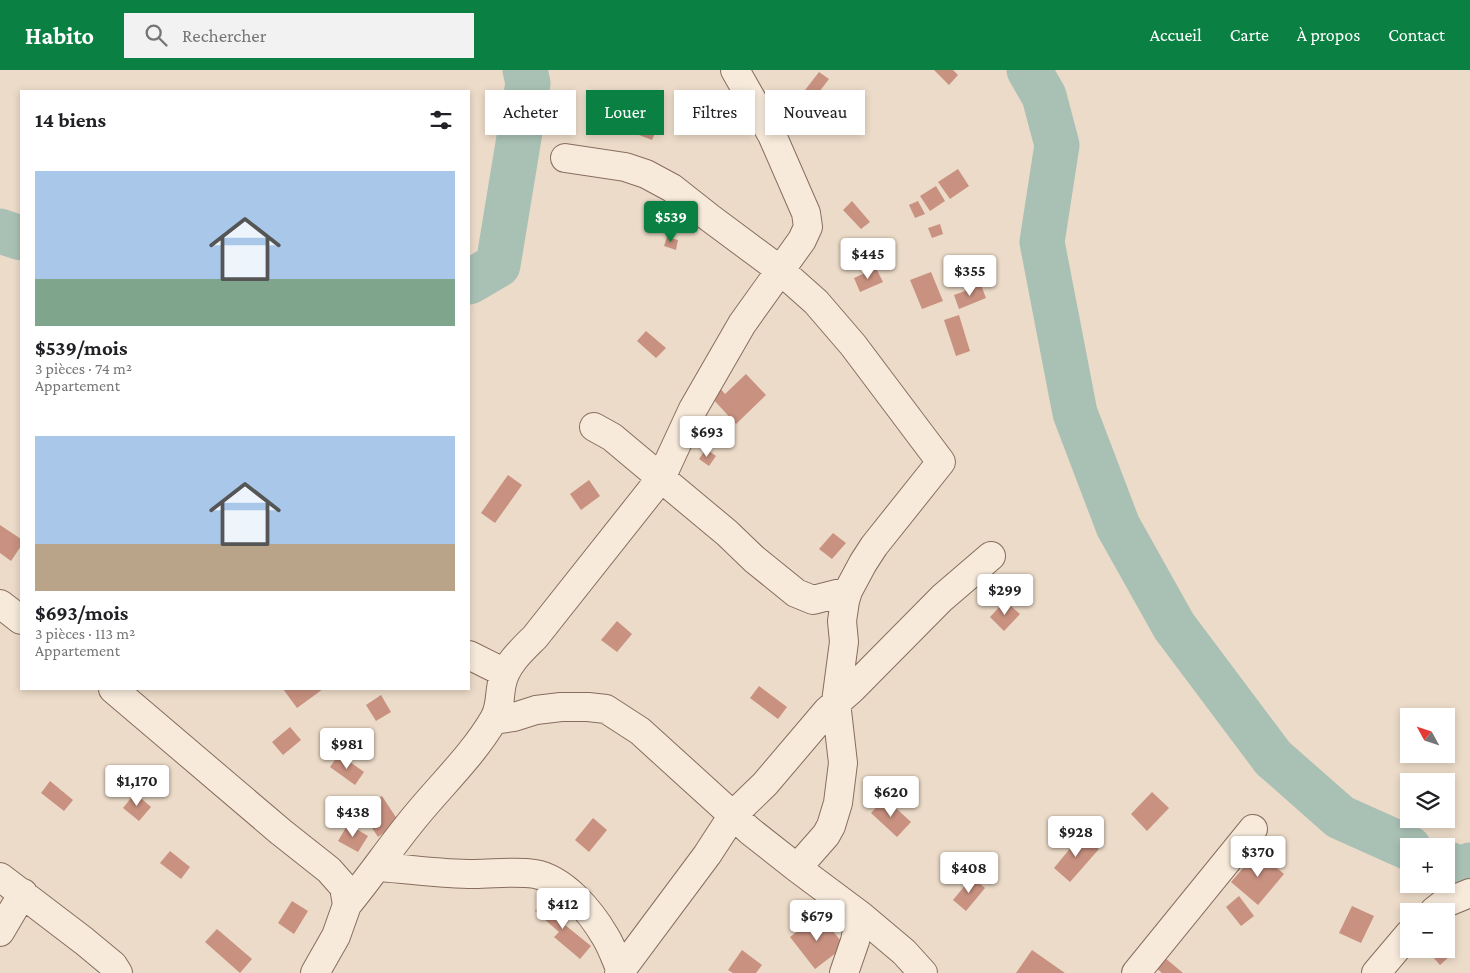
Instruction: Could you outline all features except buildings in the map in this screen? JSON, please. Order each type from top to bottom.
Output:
[{"type":"street","points":[[315,973],[336,936],[347,904],[378,867],[414,818],[476,745],[494,720],[499,709],[505,673],[518,653],[544,626],[662,478],[693,410],[742,324],[780,270],[796,252],[802,240],[808,227],[806,213],[772,136],[755,109],[735,70]]},
{"type":"street","points":[[566,158],[625,167],[646,174],[672,188],[780,270],[816,302],[852,344],[941,462],[874,546],[863,562],[848,591],[842,621],[842,659],[836,702],[843,763],[838,803],[831,826],[826,835],[796,868]]},
{"type":"street","points":[[594,427],[612,437],[662,478],[727,533],[754,559],[796,593],[813,600],[848,591]]},
{"type":"street","points":[[620,972],[707,856],[733,815],[766,784],[802,739],[836,702],[887,655],[942,598],[992,556]]},
{"type":"street","points":[[0,604],[20,619]]},
{"type":"street","points":[[470,656],[505,673]]},
{"type":"street","points":[[114,690],[281,832],[329,870],[344,886],[347,904]]},
{"type":"street","points":[[494,720],[514,717],[536,710],[562,707],[588,707],[606,710],[640,731],[733,815],[796,868],[860,915],[904,952],[923,973]]},
{"type":"street","points":[[1136,973],[1253,829]]},
{"type":"street","points":[[378,867],[435,873],[519,872],[538,874],[560,884],[579,901],[606,936],[620,972]]},
{"type":"street","points":[[0,877],[84,940],[113,965],[118,973]]},
{"type":"street","points":[[0,932],[23,893]]},
{"type":"street","points":[[1445,903],[1470,893]]},
{"type":"street","points":[[844,973],[855,941],[860,915]]},
{"type":"street","points":[[1376,973],[1400,945]]},
{"type":"waterway","points":[[470,281],[498,265],[528,83],[525,70]]},
{"type":"waterway","points":[[1029,70],[1044,96],[1057,145],[1042,242],[1075,413],[1118,526],[1174,626],[1273,758],[1340,817],[1400,844]]},
{"type":"waterway","points":[[0,231],[20,238]]},
{"type":"waterway","points":[[1455,866],[1462,869],[1470,865]]}]
